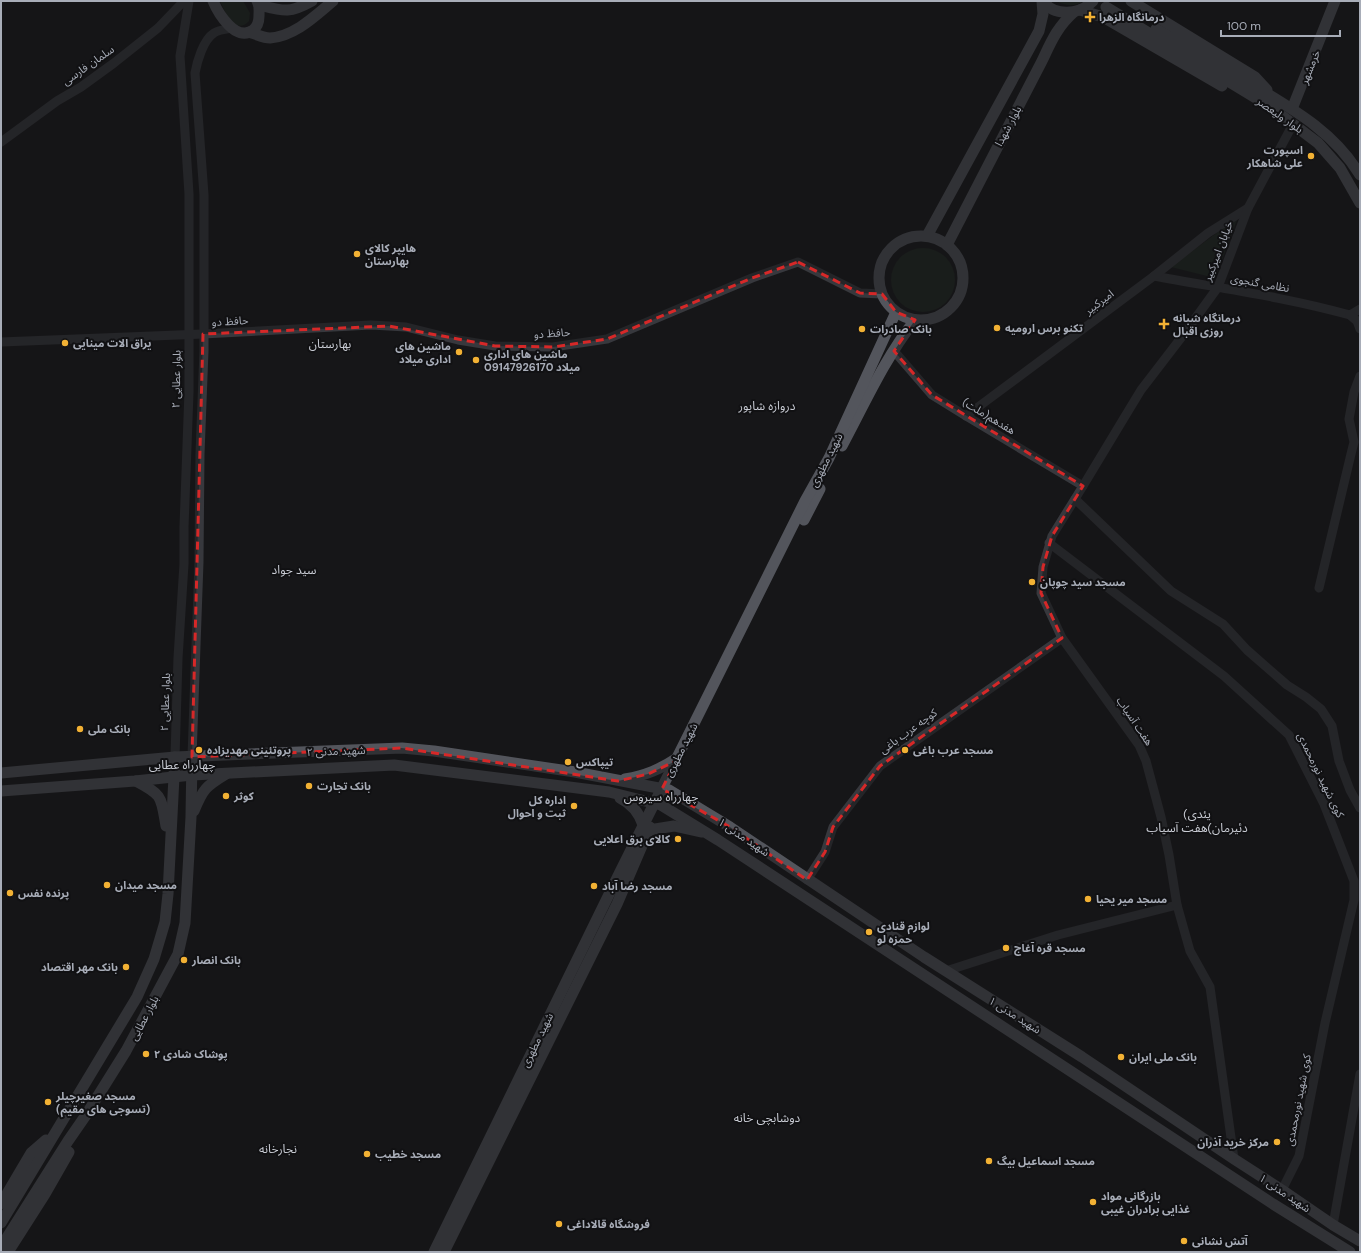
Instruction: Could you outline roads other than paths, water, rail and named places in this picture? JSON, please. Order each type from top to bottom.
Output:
[{"type":"main road","points":[[213,1],[218,12],[232,28],[244,33],[249,32],[269,38],[292,32],[333,1]]},
{"type":"main road","points":[[249,32],[254,29],[259,19],[258,3],[285,11],[300,8],[312,1]]},
{"type":"main road","points":[[1042,1],[1057,11],[1077,11],[1105,8],[1242,98],[1272,102]]},
{"type":"main road","name":"بلوار شهدا","points":[[927,236],[1039,31],[1043,14],[1042,1]]},
{"type":"main road","points":[[1131,1],[1255,77],[1272,102]]},
{"type":"main road","name":"خرمشهر","points":[[1292,110],[1335,1]]},
{"type":"main road","name":"بلوار شهدا","points":[[947,245],[1042,62],[1055,32],[1065,20],[1091,2]]},
{"type":"main road","name":"بلوار ولیعصر","points":[[1105,8],[1180,47],[1272,102],[1292,110],[1327,134],[1351,160],[1360,175]]},
{"type":"main road","name":"بلوار ولیعصر","points":[[1272,102],[1293,124],[1318,143],[1340,168],[1360,203]]},
{"type":"main road","points":[[916,236],[927,236],[937,239],[947,245],[955,253],[960,262],[963,273],[963,284],[955,304],[947,312],[937,318],[926,320],[915,320],[902,316],[896,312],[887,304],[879,283],[879,272],[887,252],[895,244],[916,236]]},
{"type":"main road","name":"شهید مطهری","points":[[665,789],[677,758],[805,501],[829,458],[896,312]]},
{"type":"main road","name":"شهید مطهری","points":[[434,1252],[665,789],[784,558],[871,391],[900,340],[915,320]]},
{"type":"main road","name":"شهید مدنی ۲","points":[[1,773],[175,757],[402,748],[434,751],[575,772],[665,789]]},
{"type":"main road","name":"بلوار عطایی","points":[[1,1247],[129,1046],[178,954],[185,923],[191,817],[192,756]]},
{"type":"main road","name":"بلوار عطایی","points":[[1,1223],[137,997],[154,959],[164,922],[168,894],[175,757]]},
{"type":"main road","points":[[618,781],[648,774],[677,758]]},
{"type":"main road","name":"شهید مدنی ۲","points":[[1,791],[135,781],[174,776],[394,765],[609,792],[658,804]]},
{"type":"main road","points":[[191,817],[200,795],[206,788],[226,774]]},
{"type":"main road","points":[[135,781],[152,789],[161,801],[170,846]]},
{"type":"main road","name":"شهید مدنی ۱","points":[[665,789],[730,827],[924,957],[1082,1057],[1333,1225],[1360,1241]]},
{"type":"main road","points":[[609,792],[626,801],[634,808],[641,817],[646,828],[674,826],[708,833]]},
{"type":"main road","name":"شهید مدنی ۱","points":[[658,804],[708,833],[1273,1204],[1350,1252]]},
{"type":"main road","name":"شهید مطهری","points":[[444,1252],[617,904],[646,828]]},
{"type":"main road","points":[[915,970],[924,957]]},
{"type":"main road","points":[[113,1035],[117,1047],[123,1049],[129,1046]]},
{"type":"main road","points":[[98,1061],[104,1057],[109,1059],[113,1064],[113,1071]]},
{"type":"main road","points":[[1,1204],[31,1153],[54,1133]]},
{"type":"main road","points":[[8,1252],[45,1194],[70,1150],[70,1144],[68,1141]]},
{"type":"main road","points":[[1249,1188],[1257,1174]]},
{"type":"main road","points":[[1273,1204],[1282,1190]]},
{"type":"street","name":"سلمان فارسی","points":[[1,142],[57,101],[81,87],[114,63],[158,28],[184,1]]},
{"type":"street","name":"بلوار عطایی ۲","points":[[175,757],[178,658],[184,564],[189,358],[190,194],[180,56],[189,1]]},
{"type":"street","points":[[192,756],[199,562],[200,454],[204,334],[204,195],[195,73],[200,54],[208,38],[214,33],[232,28]]},
{"type":"street","name":"خیابان امیرکبیر","points":[[1124,418],[1142,390],[1218,287],[1248,208],[1293,124]]},
{"type":"street","points":[[190,194],[204,195]]},
{"type":"street","name":"امیرکبیر","points":[[966,416],[1154,276],[1208,233],[1248,208]]},
{"type":"street","name":"حافظ دو","points":[[189,335],[371,325],[406,327],[458,340],[495,346],[553,347],[607,340],[752,278],[798,262],[860,293],[882,294]]},
{"type":"street","name":"نظامی گنجوی","points":[[1154,276],[1263,295],[1350,315]]},
{"type":"street","points":[[1360,309],[1350,315],[1357,321],[1360,329]]},
{"type":"street","points":[[171,335],[182,340],[189,358],[198,355],[202,358],[203,363]]},
{"type":"street","points":[[1,342],[189,335]]},
{"type":"street","name":"هفدهم(ملت)","points":[[894,351],[932,395],[1083,486]]},
{"type":"street","points":[[1319,588],[1352,454],[1354,442],[1350,419],[1354,392],[1360,376]]},
{"type":"street","name":"هفت آسیاب","points":[[1124,418],[1052,536],[1043,567],[1041,593],[1062,638],[1139,745],[1146,761],[1169,855],[1177,905],[1190,951],[1210,987],[1234,1159]]},
{"type":"street","points":[[1075,499],[1171,591],[1223,624],[1252,656],[1287,685],[1321,709],[1332,726],[1339,761],[1350,790],[1360,808]]},
{"type":"street","name":"کوی شهید نورمحمدی","points":[[1049,543],[1224,676],[1289,735],[1324,804],[1354,881],[1354,900],[1325,1023],[1299,1156],[1282,1190]]},
{"type":"street","points":[[184,564],[199,562]]},
{"type":"street","name":"کوچه عرب باغی","points":[[807,880],[825,852],[833,827],[880,766],[1062,638]]},
{"type":"street","points":[[946,971],[1058,934],[1177,905]]},
{"type":"street","points":[[1333,1225],[1360,1074]]},
{"type":"place","name":"درمانگاه الزهرا","points":[[1090,17]]},
{"type":"place","name":"اسپورت علی شاهکار","points":[[1311,156]]},
{"type":"place","name":"هایپر کالای بهارستان","points":[[357,254]]},
{"type":"place","name":"درمانگاه شبانه روزی اقبال","points":[[1164,324]]},
{"type":"place","name":"تکنو برس ارومیه","points":[[997,328]]},
{"type":"place","name":"بانک صادرات","points":[[862,329]]},
{"type":"place","name":"یراق الات مینایی","points":[[65,343]]},
{"type":"place","name":"ماشین های اداری میلاد","points":[[459,352]]},
{"type":"place","name":"ماشین های اداری میلاد 09147926170","points":[[476,360]]},
{"type":"place","name":"مسجد سید چوپان","points":[[1032,582]]},
{"type":"place","name":"بانک ملی","points":[[80,729]]},
{"type":"place","name":"پروتئينی مهديزاده","points":[[199,750]]},
{"type":"place","name":"مسجد عرب باغی","points":[[905,750]]},
{"type":"place","name":"تیپاکس","points":[[568,762]]},
{"type":"place","name":"بانک تجارت","points":[[309,786]]},
{"type":"place","name":"کوثر","points":[[226,796]]},
{"type":"place","name":"اداره کل ثبت و احوال","points":[[574,806]]},
{"type":"place","name":"کالای برق اعلایی","points":[[678,839]]},
{"type":"place","name":"مسجد میدان","points":[[107,885]]},
{"type":"place","name":"مسجد رضا آباد","points":[[594,886]]},
{"type":"place","name":"پرنده نفس","points":[[10,893]]},
{"type":"place","name":"مسجد میر یحیا","points":[[1088,899]]},
{"type":"place","name":"لوازم قنادی حمزه لو","points":[[869,932]]},
{"type":"place","name":"مسجد قره آغاج","points":[[1006,948]]},
{"type":"place","name":"بانک انصار","points":[[184,960]]},
{"type":"place","name":"بانک مهر اقتصاد","points":[[126,967]]},
{"type":"place","name":"پوشاک شادی ۲","points":[[146,1054]]},
{"type":"place","name":"بانک ملی ایران","points":[[1121,1057]]},
{"type":"place","name":"مسجد صغیرچیلر (تسوجی های مقیم)","points":[[48,1102]]},
{"type":"place","name":"مرکز خرید آذران","points":[[1277,1142]]},
{"type":"place","name":"مسجد خطیب","points":[[367,1154]]},
{"type":"place","name":"مسجد اسماعیل بیگ","points":[[989,1161]]},
{"type":"place","name":"بازرگانی مواد غذایی برادران غیبی","points":[[1093,1202]]},
{"type":"place","name":"فروشگاه قالاداغی","points":[[559,1224]]},
{"type":"place","name":"آتش نشانی","points":[[1184,1241]]},
{"type":"district","name":"بهارستان","points":[[330,344]]},
{"type":"district","name":"دروازه شاپور","points":[[767,406]]},
{"type":"district","name":"سید جواد","points":[[294,570]]},
{"type":"district","name":"چهارراه عطایی","points":[[182,765]]},
{"type":"district","name":"چهارراه سیروس","points":[[661,797]]},
{"type":"district","name":"(یئدی دئیرمان)هفت آسیاب","points":[[1197,821]]},
{"type":"district","name":"دوشابچی خانه","points":[[767,1118]]},
{"type":"district","name":"نجارخانه","points":[[278,1149]]}]
